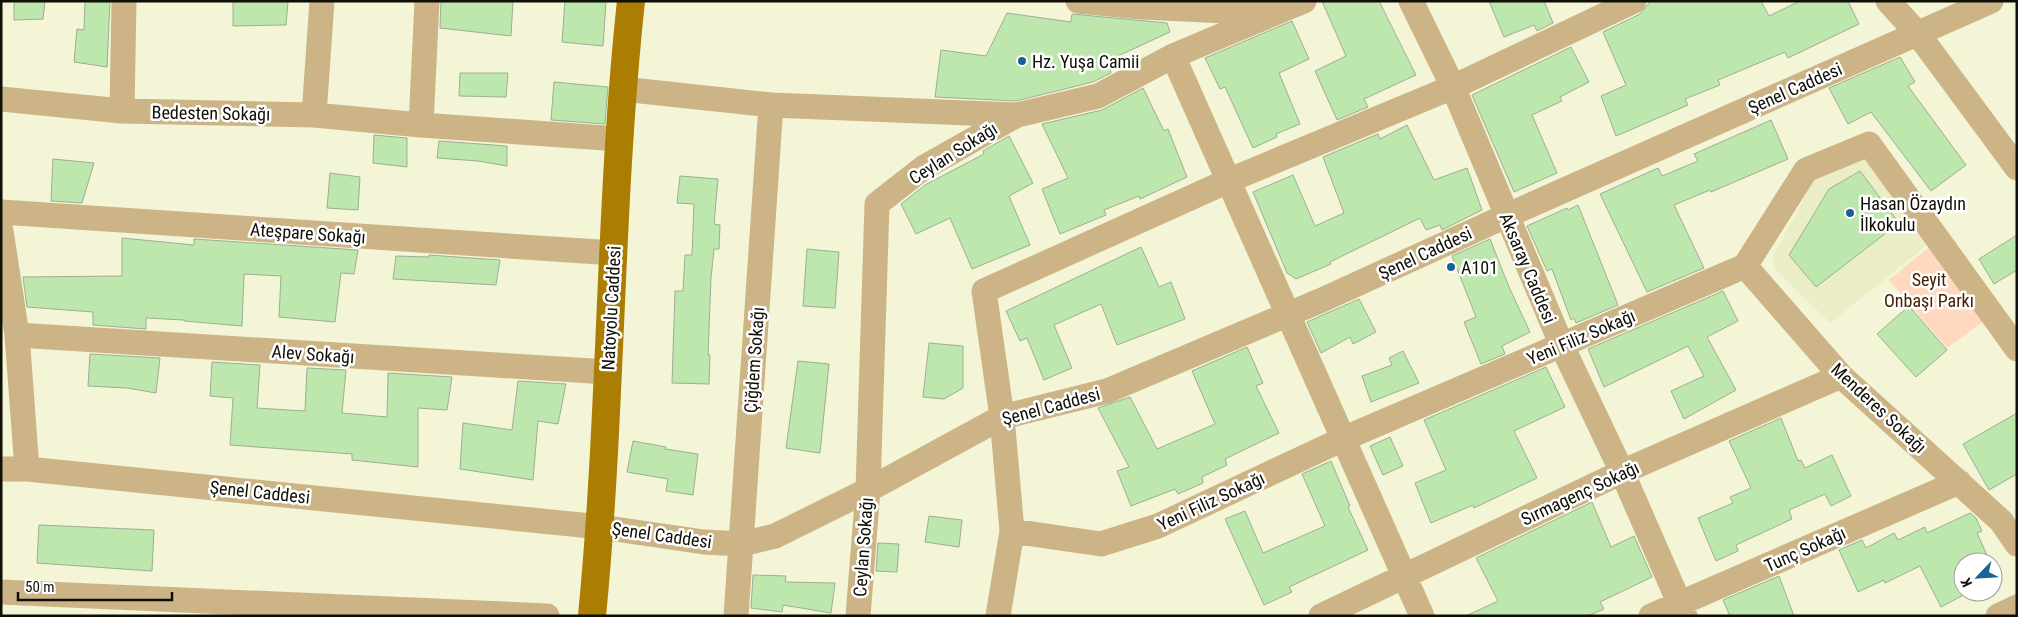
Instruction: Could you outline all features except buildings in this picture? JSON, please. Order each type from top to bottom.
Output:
[{"type":"main road","name":"Natoyolu Caddesi","points":[[592,616],[601,526],[622,89],[631,1]]},
{"type":"street","points":[[122,111],[124,1]]},
{"type":"street","points":[[314,115],[322,1]]},
{"type":"street","points":[[421,126],[427,1]]},
{"type":"street","points":[[1078,1],[1141,7],[1274,7]]},
{"type":"street","name":"Ceylan Sokağı","points":[[858,616],[868,490],[877,204],[923,168],[1016,115],[1098,96],[1173,56],[1274,7],[1304,1]]},
{"type":"street","name":"Aksaray Caddesi","points":[[1411,1],[1453,88],[1562,346],[1622,472],[1681,610]]},
{"type":"street","points":[[998,616],[1012,531],[1002,417],[984,291],[1230,180],[1453,88],[1634,1]]},
{"type":"street","points":[[1888,1],[1918,34],[2017,168]]},
{"type":"street","name":"Şenel Caddesi","points":[[1,469],[27,469],[601,526],[704,542],[742,544],[775,536],[868,490],[1002,417],[1107,391],[1322,300],[1506,216],[1991,1]]},
{"type":"street","points":[[1173,56],[1230,180],[1287,314],[1422,616]]},
{"type":"street","points":[[622,89],[771,105],[1016,115]]},
{"type":"street","name":"Bedesten Sokağı","points":[[1,99],[122,111],[314,115],[421,126],[619,140]]},
{"type":"street","name":"Çiğdem Sokağı","points":[[736,616],[771,105]]},
{"type":"street","points":[[1745,266],[1806,170],[1869,144],[2017,349]]},
{"type":"street","name":"Ateşpare Sokağı","points":[[1,212],[614,253]]},
{"type":"street","points":[[1,231],[17,335],[27,469]]},
{"type":"street","name":"Yeni Filiz Sokağı","points":[[1012,531],[1101,544],[1158,526],[1343,440],[1745,266]]},
{"type":"street","name":"Menderes Sokağı","points":[[1745,266],[1841,376],[2001,520],[2017,544]]},
{"type":"street","name":"Alev Sokağı","points":[[17,335],[608,372]]},
{"type":"street","name":"Sırmagenç Sokağı","points":[[1321,616],[1622,472],[1841,376]]},
{"type":"street","name":"Tunç Sokağı","points":[[1651,616],[1681,610],[1959,482]]},
{"type":"street","points":[[1,592],[547,616]]},
{"type":"street","points":[[1998,616],[2017,607]]},
{"type":"shaded area","name":"Hasan Özaydın İlkokulu","points":[[1854,157],[1865,160],[1926,246],[1830,323],[1776,270],[1772,258],[1814,180]]},
{"type":"green space","name":"Seyit Onbaşı Parkı","points":[[1929,247],[1984,321],[1947,348],[1889,280]]},
{"type":"place","name":"Hz. Yuşa Camii","points":[[1022,61]]},
{"type":"place","name":"Hasan Özaydın İlkokulu","points":[[1850,213]]},
{"type":"place","name":"A101","points":[[1451,267]]}]
